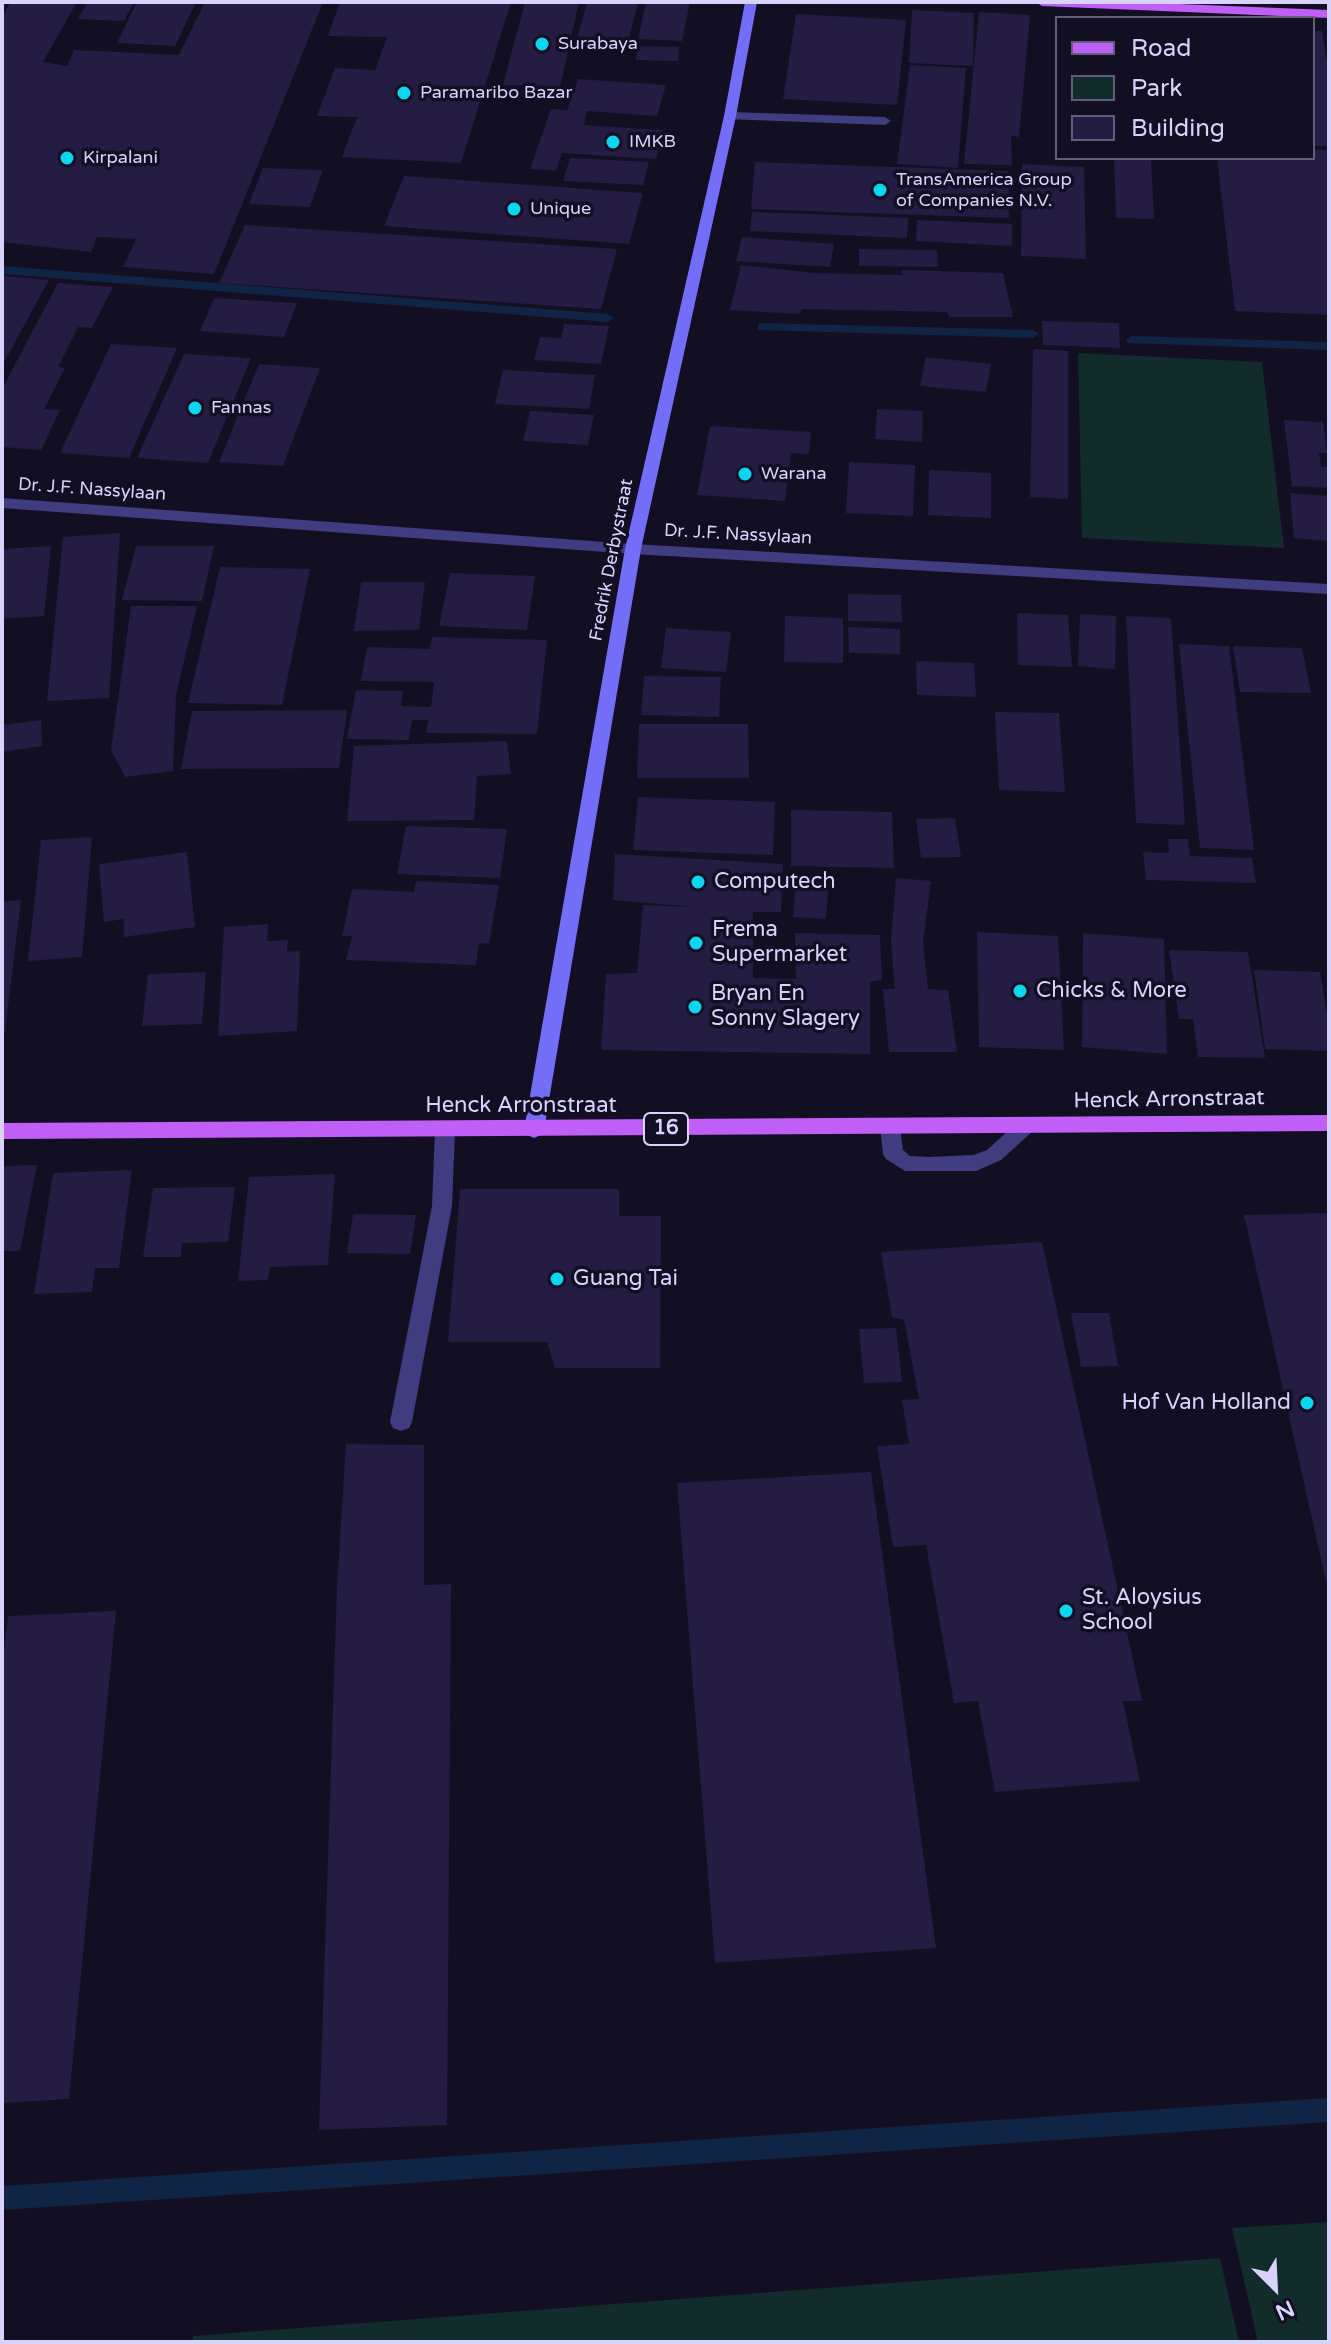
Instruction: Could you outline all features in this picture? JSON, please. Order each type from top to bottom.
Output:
[{"type":"main road","name":"Fredrik Derbystraat","points":[[534,1130],[633,549],[730,116],[751,2]]},
{"type":"main road","points":[[1042,2],[1329,14]]},
{"type":"main road","name":"Henck Arronstraat","points":[[2,1131],[1329,1123]]},
{"type":"street","points":[[730,116],[885,121]]},
{"type":"street","name":"Dr. J.F. Nassylaan","points":[[2,503],[633,549],[1329,589]]},
{"type":"street","points":[[890,1127],[893,1154],[905,1163],[928,1165],[976,1163],[994,1155],[1026,1126]]},
{"type":"street","points":[[401,1422],[442,1206],[445,1130]]},
{"type":"green space","points":[[1078,353],[1262,362],[1284,548],[1082,538]]},
{"type":"green space","points":[[1329,2222],[1329,2342],[1258,2342],[1232,2228]]},
{"type":"green space","points":[[1220,2258],[1239,2342],[193,2342],[193,2336]]},
{"type":"building","points":[[11,2],[77,2],[43,62],[67,66],[74,50],[179,55],[205,2],[323,2],[214,274],[123,267],[136,239],[97,237],[91,252],[2,242],[2,17]]},
{"type":"building","points":[[87,2],[134,2],[124,21],[78,19]]},
{"type":"building","points":[[137,2],[196,2],[175,46],[117,43]]},
{"type":"building","name":"Paramaribo Bazar","points":[[340,2],[511,2],[461,163],[342,157],[357,117],[317,116],[335,68],[375,70],[387,37],[328,36]]},
{"type":"building","name":"Surabaya","points":[[525,2],[579,2],[560,87],[503,85]]},
{"type":"building","points":[[587,2],[638,2],[626,50],[575,47]]},
{"type":"building","points":[[646,2],[690,2],[682,41],[638,39]]},
{"type":"building","points":[[912,10],[974,13],[973,66],[909,63]]},
{"type":"building","points":[[979,12],[1030,15],[1019,137],[1011,136],[1012,165],[964,164]]},
{"type":"building","points":[[796,14],[906,20],[897,105],[783,99]]},
{"type":"building","points":[[1315,31],[1322,31],[1329,74],[1329,146],[1315,146]]},
{"type":"building","points":[[637,46],[679,47],[678,61],[636,60]]},
{"type":"building","points":[[910,65],[966,68],[958,168],[897,164]]},
{"type":"building","points":[[578,79],[666,85],[657,116],[587,111],[584,125],[663,130],[656,159],[562,153],[556,171],[530,169],[551,109],[567,110]]},
{"type":"building","points":[[1315,149],[1329,150],[1329,315],[1235,311],[1217,160],[1315,160]]},
{"type":"building","points":[[570,158],[649,162],[643,185],[563,181]]},
{"type":"building","points":[[1114,160],[1151,160],[1154,219],[1116,218]]},
{"type":"building","name":"TransAmerica Group of Companies N.V.","points":[[755,162],[1008,171],[1009,218],[751,209]]},
{"type":"building","points":[[1022,164],[1084,167],[1086,259],[1021,256]]},
{"type":"building","points":[[263,168],[323,170],[310,207],[249,204]]},
{"type":"building","name":"Unique","points":[[404,176],[643,193],[629,244],[384,226]]},
{"type":"building","points":[[752,212],[908,218],[907,238],[750,231]]},
{"type":"building","points":[[917,220],[1012,224],[1012,246],[916,241]]},
{"type":"building","points":[[245,225],[617,249],[601,309],[219,283]]},
{"type":"building","points":[[742,237],[834,244],[830,267],[736,261]]},
{"type":"building","points":[[859,249],[937,250],[938,267],[859,266]]},
{"type":"building","points":[[741,265],[814,273],[903,275],[902,270],[1003,273],[1013,317],[949,317],[947,312],[802,309],[799,314],[730,310]]},
{"type":"building","points":[[2,276],[49,280],[2,366]]},
{"type":"building","points":[[58,283],[113,287],[92,328],[78,327],[58,367],[65,368],[44,409],[60,410],[41,450],[2,447],[2,389]]},
{"type":"building","points":[[214,298],[297,303],[284,337],[200,331]]},
{"type":"building","points":[[1042,321],[1119,323],[1120,348],[1043,345]]},
{"type":"building","points":[[564,324],[609,326],[601,364],[534,360],[540,337],[561,338]]},
{"type":"building","points":[[111,344],[177,348],[129,458],[60,453]]},
{"type":"building","points":[[1033,349],[1068,351],[1068,499],[1030,497]]},
{"type":"building","name":"Fannas","points":[[184,354],[251,358],[208,463],[137,458]]},
{"type":"building","points":[[926,357],[991,364],[986,392],[920,386]]},
{"type":"building","points":[[259,364],[320,368],[283,466],[219,462]]},
{"type":"building","points":[[503,370],[595,375],[589,409],[495,404]]},
{"type":"building","points":[[877,409],[923,411],[922,442],[875,439]]},
{"type":"building","points":[[530,411],[594,415],[588,445],[523,441]]},
{"type":"building","points":[[1284,420],[1323,422],[1327,453],[1319,453],[1321,467],[1328,467],[1329,488],[1292,486]]},
{"type":"building","name":"Warana","points":[[710,426],[811,432],[809,454],[791,453],[785,501],[697,495]]},
{"type":"building","points":[[849,462],[915,465],[913,516],[846,513]]},
{"type":"building","points":[[929,470],[991,473],[991,518],[928,515]]},
{"type":"building","points":[[1290,493],[1329,496],[1329,541],[1294,538]]},
{"type":"building","points":[[120,533],[109,698],[47,701],[63,537]]},
{"type":"building","points":[[51,546],[44,616],[2,619],[2,549]]},
{"type":"building","points":[[136,546],[214,546],[202,601],[122,600]]},
{"type":"building","points":[[220,567],[310,569],[282,705],[188,703]]},
{"type":"building","points":[[450,573],[535,576],[527,630],[439,626]]},
{"type":"building","points":[[361,582],[425,582],[419,630],[354,631]]},
{"type":"building","points":[[848,594],[901,595],[902,622],[848,621]]},
{"type":"building","points":[[131,606],[197,606],[176,695],[173,771],[125,777],[111,750]]},
{"type":"building","points":[[1017,613],[1068,615],[1072,667],[1018,665]]},
{"type":"building","points":[[1080,614],[1116,616],[1115,669],[1078,666]]},
{"type":"building","points":[[785,616],[843,618],[843,663],[784,662]]},
{"type":"building","points":[[1126,616],[1171,618],[1185,825],[1136,823]]},
{"type":"building","points":[[848,627],[900,629],[900,654],[849,653]]},
{"type":"building","points":[[666,628],[731,632],[726,672],[661,668]]},
{"type":"building","points":[[432,637],[547,640],[537,734],[426,733],[428,720],[412,720],[409,740],[347,739],[356,690],[403,691],[401,706],[431,707],[434,682],[361,681],[367,647],[430,649]]},
{"type":"building","points":[[1179,644],[1229,646],[1254,850],[1200,848]]},
{"type":"building","points":[[1233,646],[1302,648],[1311,693],[1240,692]]},
{"type":"building","points":[[916,661],[974,663],[976,697],[917,695]]},
{"type":"building","points":[[644,676],[721,677],[719,717],[641,715]]},
{"type":"building","points":[[347,710],[339,768],[181,769],[192,711]]},
{"type":"building","points":[[995,712],[1059,713],[1065,792],[999,790]]},
{"type":"building","points":[[41,720],[42,746],[2,752],[2,725]]},
{"type":"building","points":[[639,724],[748,724],[749,778],[637,778]]},
{"type":"building","points":[[507,741],[511,774],[477,776],[474,820],[347,821],[354,746]]},
{"type":"building","points":[[638,797],[775,802],[773,855],[633,850]]},
{"type":"building","points":[[791,810],[892,812],[894,868],[791,866]]},
{"type":"building","points":[[955,818],[961,857],[921,858],[916,819]]},
{"type":"building","points":[[406,826],[507,829],[500,878],[397,874]]},
{"type":"building","points":[[92,837],[82,957],[28,961],[41,840]]},
{"type":"building","points":[[1168,839],[1188,839],[1190,856],[1252,858],[1256,883],[1146,880],[1143,852],[1169,853]]},
{"type":"building","points":[[187,852],[195,927],[124,937],[124,919],[104,922],[99,864]]},
{"type":"building","points":[[615,854],[783,864],[781,912],[753,912],[753,978],[796,979],[795,933],[880,935],[882,980],[870,982],[870,1054],[601,1050],[606,974],[637,973],[643,905],[696,907],[613,900]]},
{"type":"building","points":[[796,877],[829,879],[826,919],[793,917]]},
{"type":"building","points":[[896,878],[931,881],[923,942],[928,989],[948,990],[957,1052],[889,1052],[883,989],[895,989],[891,941]]},
{"type":"building","points":[[416,881],[499,885],[489,944],[479,943],[476,965],[346,960],[352,936],[342,936],[352,889],[414,892]]},
{"type":"building","points":[[21,900],[5,1032],[2,1033],[2,901]]},
{"type":"building","points":[[268,924],[267,941],[288,940],[287,952],[300,951],[297,1031],[218,1036],[224,927]]},
{"type":"building","name":"Chicks & More","points":[[977,932],[1058,936],[1064,1050],[979,1047]]},
{"type":"building","points":[[1083,933],[1164,939],[1167,1054],[1082,1047]]},
{"type":"building","points":[[1169,950],[1248,952],[1265,1058],[1198,1057],[1193,1019],[1179,1019]]},
{"type":"building","points":[[1254,970],[1320,972],[1329,1026],[1329,1051],[1265,1049]]},
{"type":"building","points":[[206,972],[202,1024],[142,1026],[148,974]]},
{"type":"building","points":[[37,1165],[20,1251],[2,1251],[2,1166]]},
{"type":"building","points":[[132,1170],[119,1268],[95,1268],[92,1292],[34,1294],[53,1173]]},
{"type":"building","points":[[335,1174],[328,1265],[270,1267],[268,1280],[238,1281],[249,1177]]},
{"type":"building","points":[[235,1187],[228,1242],[182,1243],[181,1257],[143,1257],[153,1188]]},
{"type":"building","name":"Guang Tai","points":[[460,1189],[619,1189],[619,1216],[661,1216],[660,1368],[555,1368],[547,1342],[448,1342]]},
{"type":"building","name":"Hof Van Holland","points":[[1329,1213],[1329,1590],[1328,1590],[1244,1215]]},
{"type":"building","points":[[353,1214],[416,1215],[410,1254],[347,1253]]},
{"type":"building","points":[[1042,1242],[1142,1701],[1123,1701],[1140,1781],[995,1792],[978,1701],[954,1703],[926,1545],[893,1547],[877,1446],[909,1444],[902,1400],[919,1399],[904,1320],[892,1317],[881,1252]]},
{"type":"building","points":[[1071,1313],[1109,1313],[1118,1366],[1081,1367]]},
{"type":"building","points":[[896,1328],[902,1382],[864,1383],[859,1329]]},
{"type":"building","points":[[346,1444],[424,1445],[424,1585],[451,1584],[447,2125],[319,2130],[337,1587]]},
{"type":"building","points":[[871,1472],[936,1948],[715,1963],[677,1483]]},
{"type":"building","points":[[116,1611],[69,2099],[2,2103],[2,1665],[8,1616]]},
{"type":"waterway","points":[[2,270],[608,318]]},
{"type":"waterway","points":[[763,327],[1033,334]]},
{"type":"waterway","points":[[1132,340],[1329,346]]},
{"type":"waterway","points":[[2,2198],[1329,2110]]},
{"type":"place","name":"Surabaya","points":[[542,44]]},
{"type":"place","name":"Paramaribo Bazar","points":[[404,93]]},
{"type":"place","name":"IMKB","points":[[613,142]]},
{"type":"place","name":"Kirpalani","points":[[67,158]]},
{"type":"place","name":"TransAmerica Group of Companies N.V.","points":[[880,190]]},
{"type":"place","name":"Unique","points":[[514,209]]},
{"type":"place","name":"Fannas","points":[[195,408]]},
{"type":"place","name":"Warana","points":[[745,474]]},
{"type":"place","name":"Computech","points":[[698,882]]},
{"type":"place","name":"Frema Supermarket","points":[[696,943]]},
{"type":"place","name":"Chicks & More","points":[[1020,991]]},
{"type":"place","name":"Bryan En Sonny Slagery","points":[[695,1007]]},
{"type":"place","name":"Guang Tai","points":[[557,1279]]},
{"type":"place","name":"Hof Van Holland","points":[[1307,1403]]},
{"type":"place","name":"St. Aloysius School","points":[[1066,1611]]}]
